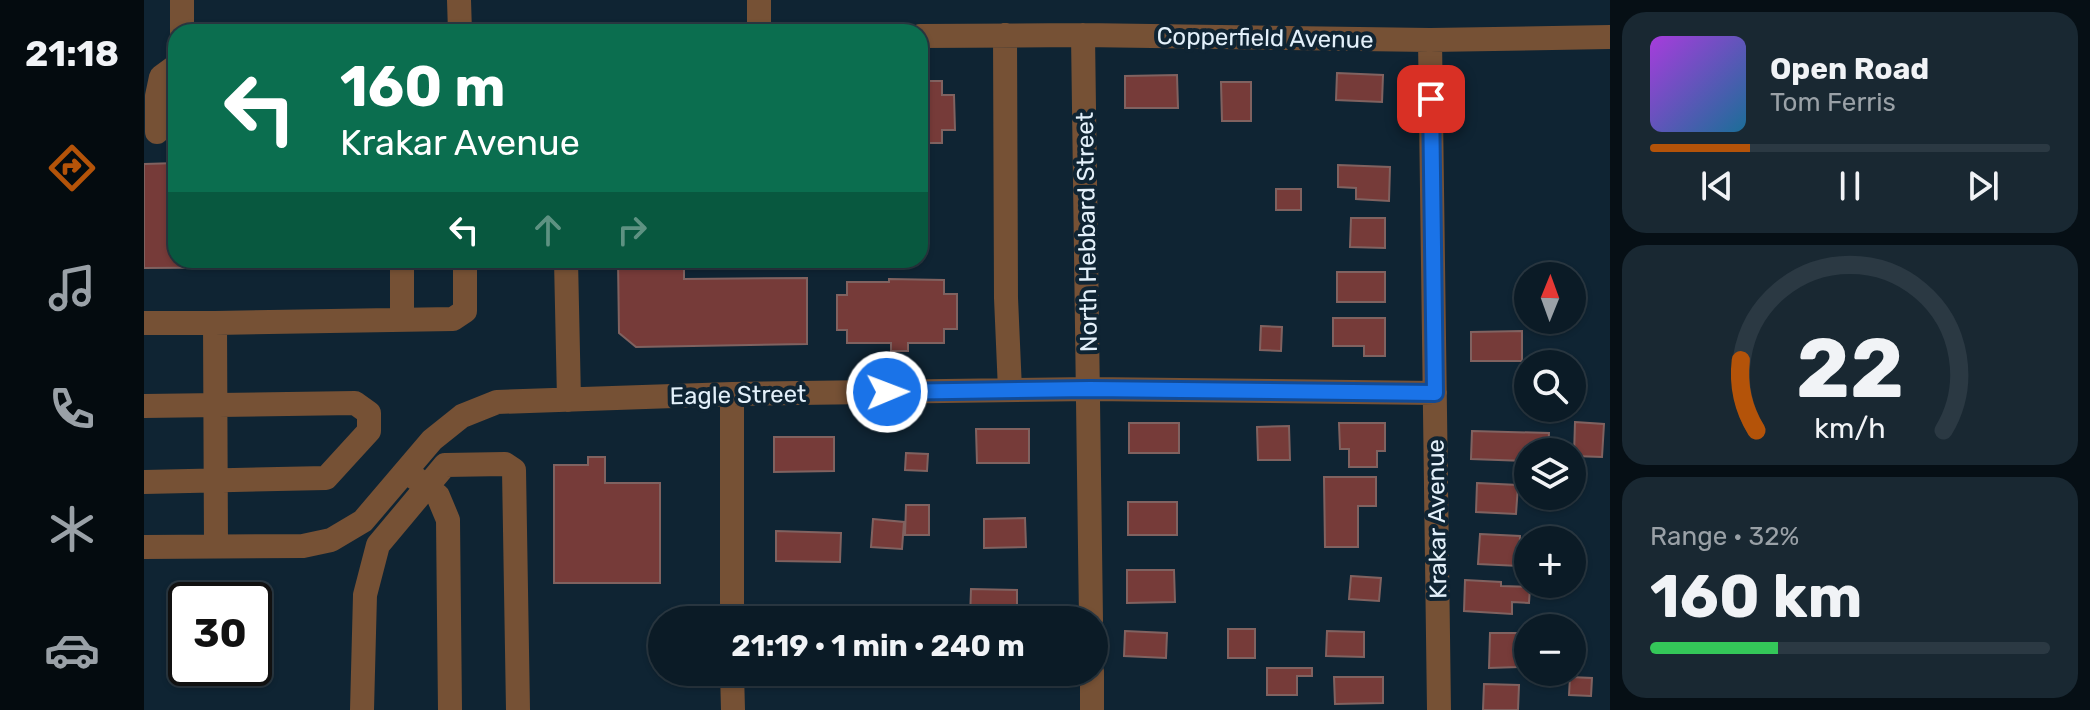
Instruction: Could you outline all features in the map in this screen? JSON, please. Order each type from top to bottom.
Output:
[{"type":"street","points":[[182,0],[182,24]]},
{"type":"street","points":[[459,0],[460,24]]},
{"type":"street","points":[[759,0],[759,24]]},
{"type":"street","points":[[1005,35],[1006,298],[1010,390]]},
{"type":"street","name":"North Hebbard Street","points":[[1083,35],[1091,606]]},
{"type":"street","name":"Copperfield Avenue","points":[[928,36],[1430,40],[1610,37]]},
{"type":"street","name":"Krakar Avenue","points":[[1430,40],[1439,710]]},
{"type":"street","points":[[157,132],[157,96],[161,77],[168,72]]},
{"type":"street","points":[[402,268],[402,320]]},
{"type":"street","points":[[144,323],[453,319],[465,311],[465,268]]},
{"type":"street","points":[[566,268],[569,400]]},
{"type":"street","points":[[215,323],[216,546]]},
{"type":"street","name":"Eagle Street","points":[[144,547],[303,546],[331,540],[363,521],[432,440],[462,416],[497,402],[732,394],[1090,389],[1435,393]]},
{"type":"street","points":[[732,394],[732,606]]},
{"type":"street","points":[[144,406],[355,403],[369,413],[369,431],[326,478],[144,482]]},
{"type":"street","points":[[362,710],[365,595],[378,545],[445,465],[505,464],[514,470],[518,710]]},
{"type":"street","points":[[405,471],[438,496],[448,520],[450,710]]},
{"type":"street","points":[[732,686],[733,710]]},
{"type":"street","points":[[1092,686],[1092,710]]},
{"type":"building","points":[[1337,73],[1383,75],[1382,102],[1336,100]]},
{"type":"building","points":[[1177,75],[1178,108],[1125,108],[1125,76]]},
{"type":"building","points":[[928,81],[942,81],[942,95],[954,95],[955,130],[942,130],[942,143],[928,143]]},
{"type":"building","points":[[1221,82],[1251,82],[1251,121],[1222,121]]},
{"type":"building","points":[[168,163],[168,268],[144,268],[144,164]]},
{"type":"building","points":[[1338,165],[1390,167],[1389,201],[1356,199],[1356,188],[1338,187]]},
{"type":"building","points":[[1276,189],[1301,189],[1301,210],[1276,210]]},
{"type":"building","points":[[1351,218],[1385,218],[1385,248],[1350,247]]},
{"type":"building","points":[[618,268],[684,268],[684,279],[807,278],[807,344],[636,347],[619,333]]},
{"type":"building","points":[[1337,272],[1385,272],[1385,302],[1337,302]]},
{"type":"building","points":[[889,279],[944,280],[944,294],[957,294],[957,329],[944,329],[944,343],[908,343],[908,351],[891,351],[891,343],[847,343],[847,330],[837,330],[837,295],[847,295],[847,282],[889,282]]},
{"type":"building","points":[[1333,318],[1385,318],[1385,356],[1364,356],[1364,346],[1333,346]]},
{"type":"building","points":[[1261,326],[1282,327],[1281,351],[1260,350]]},
{"type":"building","points":[[1514,331],[1514,334],[1522,334],[1522,350],[1514,350],[1514,361],[1471,361],[1471,332]]},
{"type":"building","points":[[1575,422],[1604,424],[1602,457],[1586,456],[1586,438],[1575,438]]},
{"type":"building","points":[[1129,423],[1179,423],[1179,453],[1129,453]]},
{"type":"building","points":[[1339,423],[1385,423],[1385,451],[1377,451],[1377,467],[1349,467],[1349,449],[1340,449]]},
{"type":"building","points":[[1289,426],[1290,460],[1258,460],[1257,427]]},
{"type":"building","points":[[976,429],[1029,429],[1029,463],[977,463]]},
{"type":"building","points":[[1472,431],[1549,433],[1549,438],[1514,438],[1514,461],[1471,459]]},
{"type":"building","points":[[774,437],[834,437],[834,471],[774,472]]},
{"type":"building","points":[[906,453],[928,454],[927,471],[905,470]]},
{"type":"building","points":[[588,457],[605,457],[605,483],[660,483],[660,583],[554,583],[554,465],[588,465]]},
{"type":"building","points":[[1324,477],[1376,477],[1376,506],[1358,506],[1358,547],[1325,547]]},
{"type":"building","points":[[1477,483],[1514,485],[1516,514],[1476,512]]},
{"type":"building","points":[[1128,502],[1177,502],[1177,535],[1128,535]]},
{"type":"building","points":[[906,505],[929,505],[929,535],[905,535]]},
{"type":"building","points":[[1025,518],[1026,547],[984,548],[984,519]]},
{"type":"building","points":[[873,519],[904,522],[902,549],[871,547]]},
{"type":"building","points":[[776,531],[841,533],[840,562],[776,561]]},
{"type":"building","points":[[1480,534],[1514,536],[1514,566],[1478,564]]},
{"type":"building","points":[[1127,570],[1174,570],[1175,602],[1127,603]]},
{"type":"building","points":[[1351,576],[1381,578],[1379,601],[1349,599]]},
{"type":"building","points":[[1465,580],[1501,582],[1501,586],[1514,586],[1514,598],[1529,598],[1529,603],[1512,602],[1512,614],[1464,611]]},
{"type":"building","points":[[971,589],[1017,590],[1017,606],[970,606]]},
{"type":"building","points":[[1228,629],[1255,629],[1255,658],[1228,658]]},
{"type":"building","points":[[1125,631],[1167,633],[1166,658],[1124,656]]},
{"type":"building","points":[[1327,631],[1364,632],[1364,657],[1326,656]]},
{"type":"building","points":[[1490,633],[1514,633],[1514,667],[1489,668]]},
{"type":"building","points":[[1267,668],[1312,668],[1312,676],[1297,676],[1297,695],[1267,695]]},
{"type":"building","points":[[1334,677],[1383,677],[1383,703],[1335,704]]},
{"type":"building","points":[[1586,678],[1592,678],[1591,696],[1569,695],[1570,686],[1586,686]]},
{"type":"building","points":[[1484,684],[1519,686],[1518,710],[1483,710]]},
{"type":"route","points":[[887,392],[1090,389],[1435,393],[1431,99]]}]
